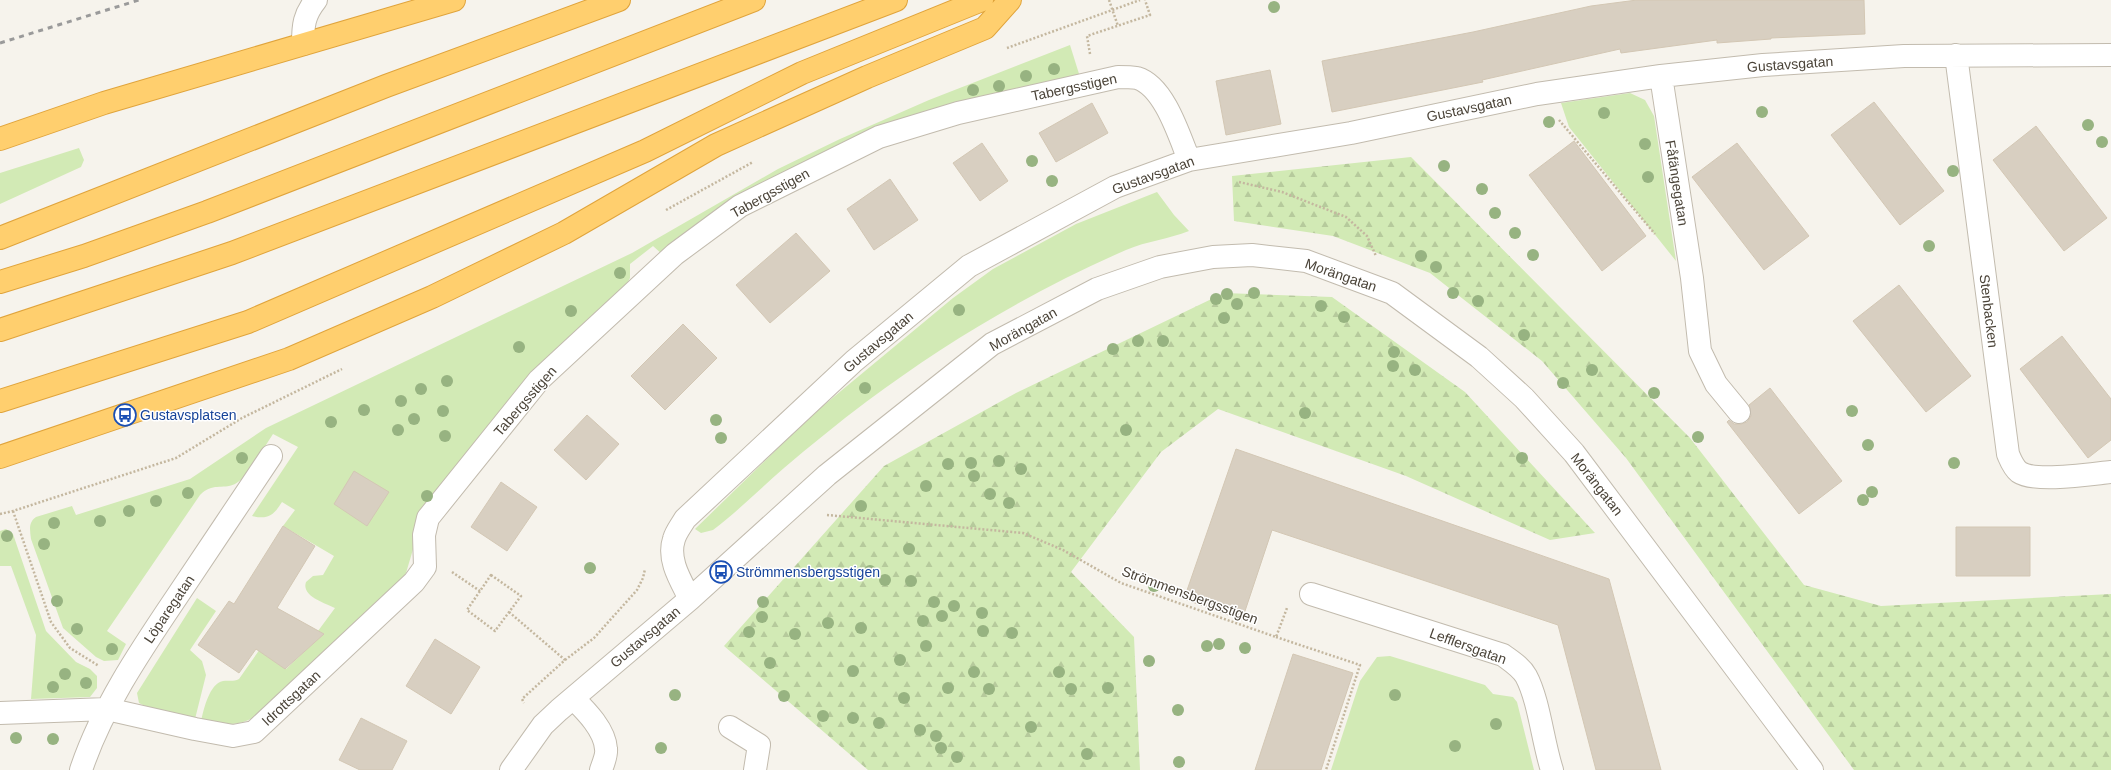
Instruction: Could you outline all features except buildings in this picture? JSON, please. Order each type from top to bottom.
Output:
[{"type":"highway","points":[[0,139],[104,103],[454,0]]},
{"type":"highway","points":[[0,238],[386,86],[619,0]]},
{"type":"highway","points":[[3,281],[84,256],[207,212],[754,0]]},
{"type":"highway","points":[[4,329],[232,254],[896,0]]},
{"type":"highway","points":[[9,399],[248,322],[645,151],[802,73],[982,0]]},
{"type":"highway","points":[[0,457],[289,359],[432,297],[564,233],[716,145],[867,77],[985,28],[1010,0]]},
{"type":"street","points":[[303,44],[303,30],[306,13],[316,0]]},
{"type":"street","name":"Stenbacken","points":[[1956,55],[2008,454],[2012,464],[2020,473],[2036,477],[2071,476],[2111,472]]},
{"type":"street","name":"Gustavsgatan","points":[[511,770],[543,725],[690,600],[678,574],[672,553],[674,539],[685,520],[854,361],[969,266],[1115,187],[1189,160],[1351,133],[1537,94],[1661,76],[1763,65],[1904,56],[2111,55]]},
{"type":"street","name":"Fåfängegatan","points":[[1661,76],[1693,290],[1700,351],[1716,384],[1739,412]]},
{"type":"street","name":"Tabergsstigen","points":[[424,554],[424,535],[428,518],[539,380],[675,254],[740,206],[879,136],[958,113],[1118,77],[1137,78],[1150,85],[1157,92],[1171,118],[1189,160]]},
{"type":"street","name":"Morängatan","points":[[690,600],[827,475],[992,344],[1097,289],[1160,267],[1213,257],[1252,255],[1306,261],[1342,273],[1392,293],[1479,357],[1524,398],[1574,453],[1812,770]]},
{"type":"street","name":"Löparegatan","points":[[81,770],[90,741],[123,680],[148,639],[271,456]]},
{"type":"street","name":"Idrottsgatan","points":[[0,713],[107,709],[233,736],[254,732],[414,582],[425,568],[424,554]]},
{"type":"street","name":"Lefflersgatan","points":[[1311,594],[1503,655],[1515,664],[1526,676],[1532,692],[1552,770]]},
{"type":"street","points":[[574,699],[587,712],[602,735],[606,748],[601,770]]},
{"type":"street","points":[[730,728],[759,745],[755,770]]},
{"type":"path","points":[[1109,0],[1118,26]]},
{"type":"path","points":[[1094,82],[1087,36],[1150,15],[1145,0]]},
{"type":"path","points":[[1537,94],[1657,237]]},
{"type":"path","points":[[1240,182],[1282,192],[1346,216],[1367,236],[1392,293]]},
{"type":"path","points":[[14,511],[51,622],[70,648],[123,680]]},
{"type":"path","name":"Strömmensbergsstigen","points":[[820,514],[1023,533],[1063,550],[1121,583],[1360,665],[1326,770]]},
{"type":"path","points":[[491,575],[521,596],[510,612],[495,631],[467,610],[491,575]]},
{"type":"path","points":[[1276,637],[1288,607]]},
{"type":"path","points":[[510,612],[565,660],[522,699],[525,705]]},
{"type":"green space","points":[[1070,45],[1080,77],[947,112],[663,255],[653,246],[630,264],[630,278],[622,293],[543,363],[414,546],[406,573],[401,581],[257,716],[250,720],[230,724],[201,721],[208,698],[218,683],[239,679],[260,649],[265,655],[286,669],[323,634],[318,631],[335,608],[310,595],[305,587],[306,582],[313,576],[323,575],[334,556],[283,526],[295,510],[282,502],[273,513],[266,517],[252,516],[298,447],[273,434],[246,475],[235,484],[230,486],[213,487],[200,495],[107,631],[126,644],[118,660],[104,661],[96,657],[63,628],[31,539],[31,524],[33,519],[36,517],[72,506],[76,515],[190,479],[266,428],[632,253],[778,169],[840,139],[929,100]]},
{"type":"green space","points":[[1630,93],[1645,100],[1654,116],[1676,261],[1569,127],[1561,103]]},
{"type":"green space","points":[[79,148],[84,160],[81,167],[0,204],[0,173]]},
{"type":"green space","points":[[1411,157],[1690,438],[1804,585],[1881,606],[2111,594],[2111,770],[1854,770],[1626,458],[1542,361],[1430,273],[1333,236],[1234,221],[1232,176]]},
{"type":"green space","points":[[1157,192],[1174,215],[1189,231],[1126,250],[1058,282],[992,318],[927,359],[856,410],[794,460],[713,530],[701,533],[695,529],[812,415],[953,298],[993,269],[1076,224]]},
{"type":"green space","points":[[1224,293],[1332,297],[1465,392],[1595,533],[1550,540],[1406,476],[1218,409],[1161,452],[1071,572],[1134,637],[1140,770],[868,770],[724,646],[884,466],[1016,393]]},
{"type":"green space","points":[[6,529],[13,534],[46,631],[76,662],[90,669],[97,676],[97,688],[90,697],[31,699],[36,635],[11,566],[0,566],[0,531]]},
{"type":"green space","points":[[197,598],[216,611],[190,650],[202,661],[206,675],[195,719],[149,708],[139,703],[137,693]]},
{"type":"green space","points":[[1390,656],[1485,685],[1493,694],[1513,697],[1517,702],[1534,770],[1331,770],[1360,681],[1377,657]]},
{"type":"railway","points":[[0,43],[139,0]]},
{"type":"place","name":"Gustavsplatsen","points":[[125,415]]},
{"type":"place","name":"Strömmensbergsstigen","points":[[721,572]]}]
